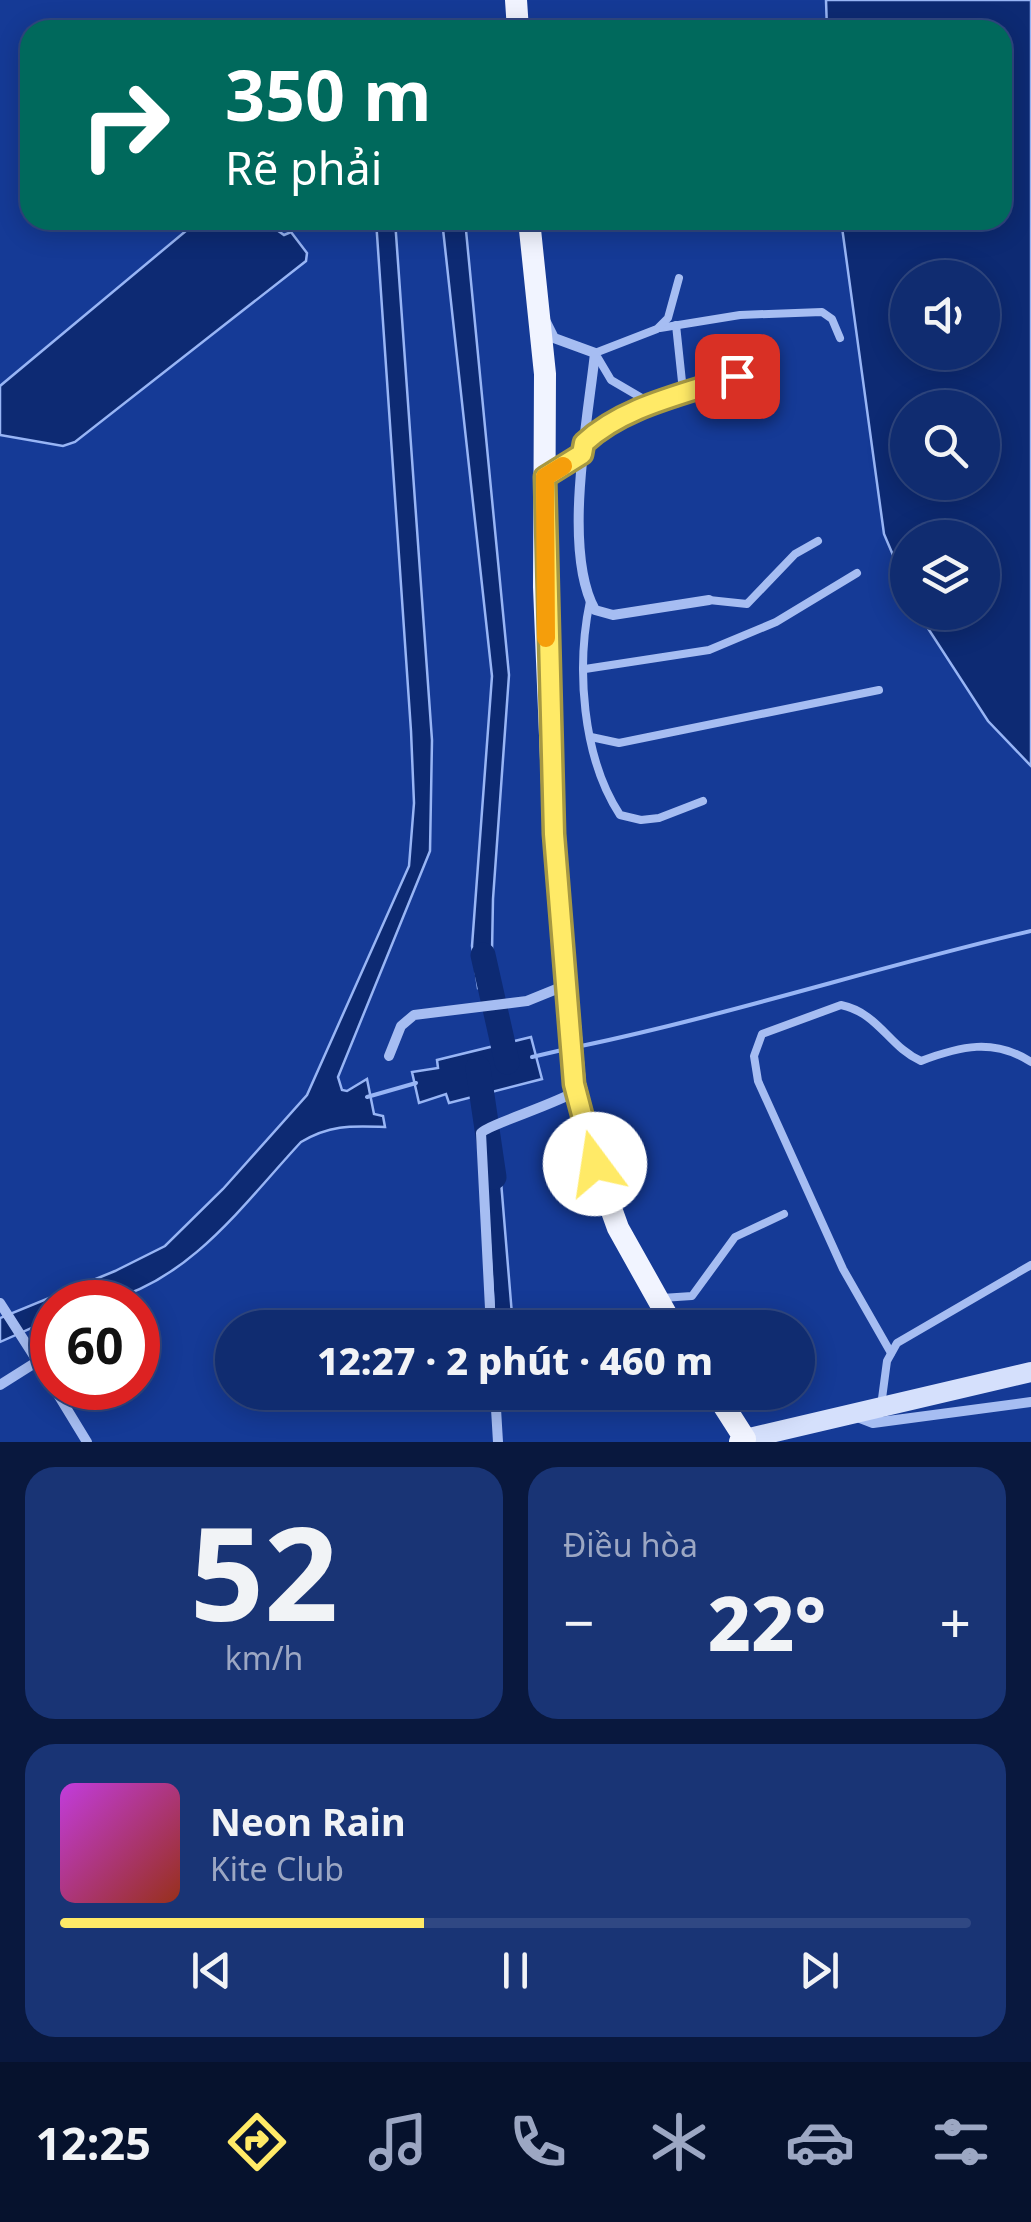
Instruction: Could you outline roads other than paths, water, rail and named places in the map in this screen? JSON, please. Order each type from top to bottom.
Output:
[{"type":"main road","points":[[531,230],[540,312],[554,834],[576,1091],[595,1164],[618,1228],[663,1310]]},
{"type":"main road","points":[[725,1410],[742,1440],[987,1379],[1031,1372]]},
{"type":"main road","points":[[987,1379],[1031,1386]]},
{"type":"street","points":[[540,312],[554,338],[595,353],[582,448],[580,524],[590,601],[603,616],[708,600]]},
{"type":"street","points":[[545,477],[582,448]]},
{"type":"street","points":[[389,1056],[401,1026],[414,1015],[527,1000],[566,986]]},
{"type":"street","points":[[490,1310],[480,1134],[487,1126],[536,1112],[576,1091]]},
{"type":"street","points":[[2,1307],[30,1350]]},
{"type":"street","points":[[0,1385],[30,1365]]},
{"type":"street","points":[[848,1414],[873,1423],[1031,1402]]},
{"type":"street","points":[[68,1410],[88,1442]]},
{"type":"street","points":[[496,1410],[498,1442]]},
{"type":"lane","points":[[657,329],[668,318],[679,278]]},
{"type":"lane","points":[[652,404],[611,380],[595,353],[657,329],[740,315],[822,312],[832,319],[840,338]]},
{"type":"lane","points":[[676,325],[683,391]]},
{"type":"lane","points":[[582,448],[652,404],[737,376]]},
{"type":"lane","points":[[708,600],[747,604],[794,554],[818,541]]},
{"type":"lane","points":[[585,669],[709,650],[776,622],[857,573]]},
{"type":"lane","points":[[590,601],[584,628],[585,669],[591,736],[600,779],[620,814],[641,820],[659,818],[703,801]]},
{"type":"lane","points":[[591,736],[620,744],[879,690]]},
{"type":"lane","points":[[891,1354],[843,1269],[758,1081],[757,1043],[762,1034],[841,1005],[876,1020],[911,1056],[921,1061],[976,1044],[1007,1050],[1031,1062]]},
{"type":"lane","points":[[654,1294],[678,1300],[692,1296],[735,1237],[784,1214]]},
{"type":"lane","points":[[881,1406],[891,1354],[897,1343],[1031,1265]]},
{"type":"water","points":[[826,0],[1031,0],[1031,766],[988,721],[929,630],[1000,630],[1000,520],[890,520],[890,548],[884,534],[842,230],[1012,230],[1012,20],[827,20]]},
{"type":"water","points":[[187,230],[277,230],[284,235],[291,232],[307,253],[306,261],[75,442],[63,446],[0,435],[0,386]]},
{"type":"water","points":[[377,230],[396,230],[432,740],[430,851],[338,1077],[342,1090],[347,1091],[367,1079],[374,1114],[383,1116],[385,1127],[332,1129],[301,1142],[214,1236],[157,1280],[93,1280],[165,1246],[223,1189],[307,1095],[409,866],[414,803]]},
{"type":"water","points":[[443,230],[466,230],[509,675],[493,899],[492,952],[500,983],[478,988],[472,946],[492,676]]},
{"type":"water","points":[[531,1037],[542,1079],[449,1103],[446,1094],[419,1103],[412,1072],[438,1068],[437,1060]]},
{"type":"water","points":[[498,1145],[512,1310],[494,1310],[484,1149]]},
{"type":"water","points":[[30,1306],[30,1329],[0,1342],[0,1318]]},
{"type":"waterway","points":[[581,1046],[1031,931]]},
{"type":"waterway","points":[[483,955],[507,1062]]},
{"type":"waterway","points":[[532,1057],[562,1050]]},
{"type":"waterway","points":[[478,1068],[494,1177]]},
{"type":"waterway","points":[[367,1097],[416,1083]]}]
